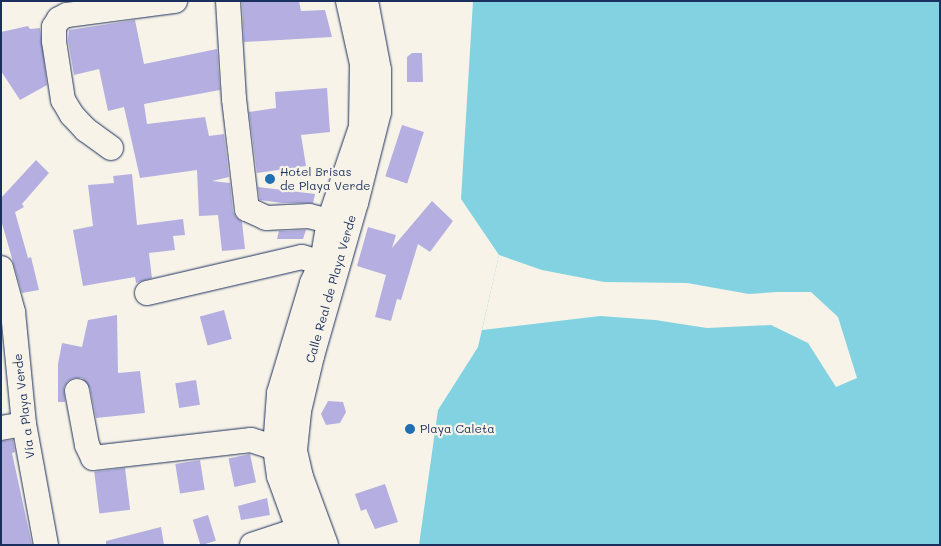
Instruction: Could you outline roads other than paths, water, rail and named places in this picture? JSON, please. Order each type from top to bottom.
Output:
[{"type":"street","points":[[111,148],[86,130],[63,100],[54,40],[54,27],[59,19],[67,15],[175,1]]},
{"type":"street","points":[[228,1],[234,99],[247,209],[266,218],[309,216],[329,221]]},
{"type":"street","name":"Calle Real de Playa Verde","points":[[329,265],[329,221],[361,127],[362,64],[348,1]]},
{"type":"street","name":"Calle Real de Playa Verde","points":[[300,537],[280,476],[285,449],[279,393],[312,283],[329,265],[379,112],[379,70],[366,1]]},
{"type":"street","points":[[147,293],[302,257],[329,265]]},
{"type":"street","name":"Vía a Playa Verde","points":[[1,268],[13,312],[13,426],[46,545]]},
{"type":"street","points":[[77,391],[87,445],[93,458],[251,440],[285,449]]},
{"type":"street","name":"Calle Real de Playa Verde","points":[[285,449],[301,477],[326,545]]},
{"type":"street","points":[[252,545],[300,537]]},
{"type":"water","points":[[473,1],[940,1],[940,545],[419,545],[438,410],[478,347],[499,255],[461,199]]},
{"type":"place","name":"Hotel Brisas de Playa Verde","points":[[270,179]]},
{"type":"place","name":"Playa Caleta","points":[[410,429]]}]
